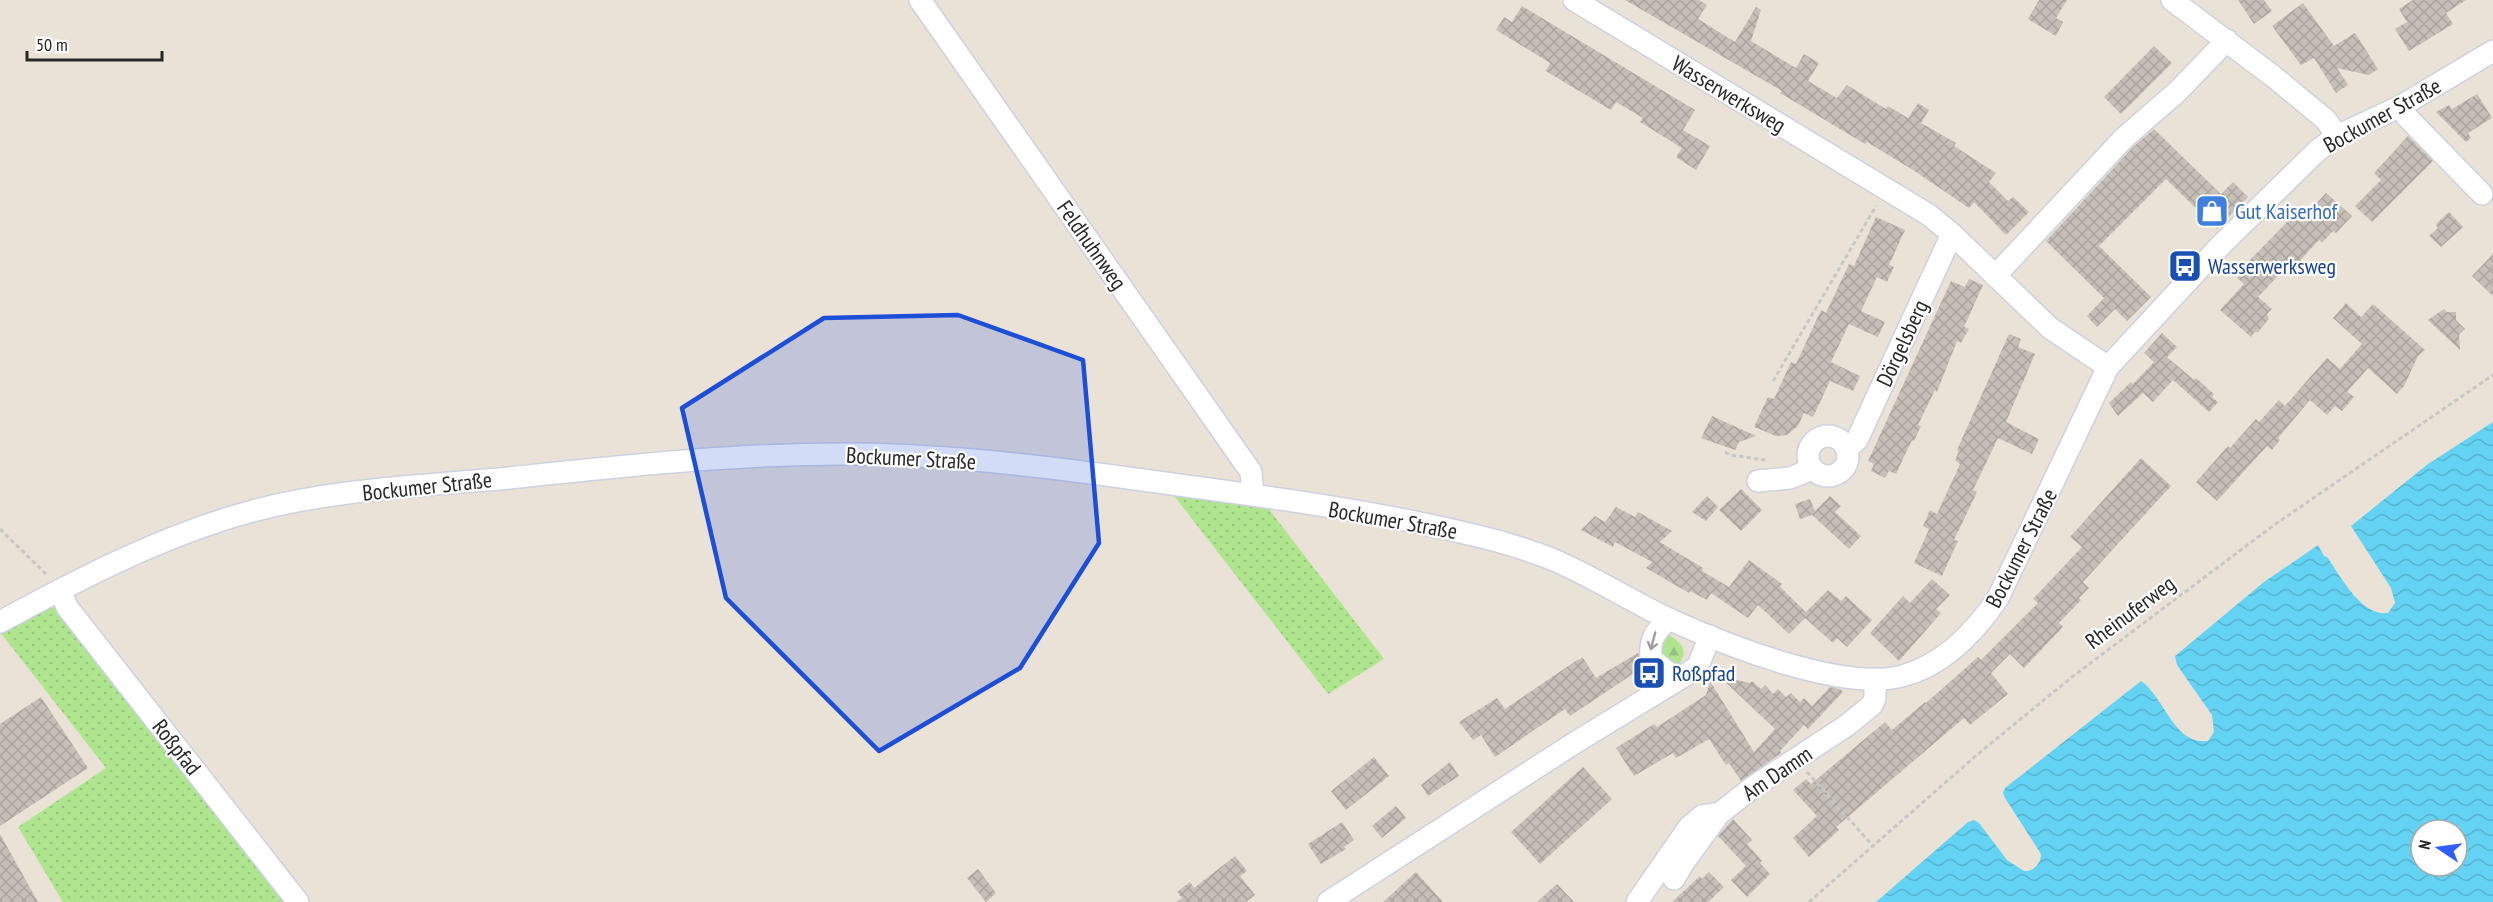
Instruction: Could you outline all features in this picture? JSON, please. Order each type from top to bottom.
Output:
[{"type":"street","name":"Feldhuhnweg","points":[[920,0],[1251,472],[1253,495]]},
{"type":"street","name":"Wasserwerksweg","points":[[1574,0],[1929,215],[1952,234],[2050,328],[2108,367]]},
{"type":"street","points":[[2172,0],[2227,40],[2326,120],[2337,136]]},
{"type":"street","points":[[1995,276],[2124,138],[2178,91],[2227,40]]},
{"type":"street","name":"Bockumer Straße","points":[[0,622],[60,590],[178,536],[248,512],[317,497],[634,466],[775,455],[857,454],[940,458],[1063,469],[1253,495],[1398,519],[1481,537],[1550,559],[1669,619],[1804,669],[1848,678],[1900,677],[1916,671],[1955,648],[1981,624],[1998,598],[2108,367],[2221,245],[2296,170],[2337,136],[2400,106],[2493,51]]},
{"type":"street","points":[[2400,106],[2407,117],[2482,194]]},
{"type":"street","name":"Dörgelsberg","points":[[1812,469],[1825,475],[1838,473],[1846,462],[1846,449],[1857,440],[1952,234]]},
{"type":"street","points":[[1758,481],[1790,478],[1812,469],[1808,454],[1811,445],[1816,440],[1830,436],[1838,438],[1846,449]]},
{"type":"street","name":"Roßpfad","points":[[60,590],[67,607],[298,902]]},
{"type":"street","points":[[1669,619],[1655,631],[1649,646],[1651,659],[1670,674],[1684,676]]},
{"type":"street","points":[[1328,902],[1576,742],[1684,676],[1698,666],[1710,636]]},
{"type":"street","name":"Am Damm","points":[[1648,902],[1670,872],[1676,876],[1709,824],[1719,814],[1753,787],[1846,726],[1872,705],[1875,699],[1875,679]]},
{"type":"street","points":[[1636,902],[1689,826],[1702,816],[1719,814]]},
{"type":"path","points":[[1773,381],[1886,189]]},
{"type":"path","name":"Rheinuferweg","points":[[1809,902],[1978,754],[2072,677],[2274,525],[2493,375]]},
{"type":"path","points":[[0,528],[60,590]]},
{"type":"path","points":[[1796,760],[1873,846]]},
{"type":"highlighted area","points":[[958,315],[1083,360],[1099,543],[1020,668],[879,751],[726,598],[682,408],[824,318]]},
{"type":"green space","points":[[1168,488],[1261,499],[1384,659],[1328,694]]},
{"type":"green space","points":[[37,605],[62,609],[294,902],[63,902],[18,827],[106,768],[0,632]]},
{"type":"green space","points":[[1668,634],[1677,640],[1684,651],[1678,665],[1667,663],[1660,652],[1663,637]]},
{"type":"water","points":[[2493,422],[2493,902],[1876,902],[1968,822],[1974,820],[1979,823],[2007,860],[2024,871],[2036,867],[2041,854],[2005,798],[2003,793],[2005,788],[2141,681],[2186,736],[2208,741],[2214,732],[2212,715],[2177,665],[2175,656],[2264,582],[2318,545],[2360,602],[2378,612],[2388,613],[2395,603],[2391,588],[2351,526],[2428,464]]},
{"type":"building","points":[[1625,0],[1699,0],[1707,5],[1698,19],[1735,42],[1756,7],[1761,10],[1751,41],[1796,68],[1804,54],[1819,63],[1808,81],[1837,98],[1847,85],[1886,109],[1888,106],[1908,118],[1918,103],[1929,110],[1921,123],[1956,143],[1954,146],[1996,173],[1989,182],[2008,201],[2013,197],[2029,212],[2006,235],[1974,202],[1969,208],[1867,142],[1865,144],[1780,93],[1782,91]]},
{"type":"building","points":[[2039,0],[2067,0],[2056,18],[2063,22],[2056,36],[2028,19]]},
{"type":"building","points":[[2238,0],[2264,0],[2272,11],[2254,24]]},
{"type":"building","points":[[2413,0],[2466,0],[2446,13],[2453,24],[2409,51],[2395,29],[2407,22],[2399,9]]},
{"type":"building","points":[[2303,3],[2334,46],[2355,33],[2378,69],[2369,75],[2337,68],[2348,85],[2336,93],[2314,58],[2301,65],[2272,26]]},
{"type":"building","points":[[1522,6],[1695,110],[1683,130],[1710,146],[1696,170],[1676,157],[1682,148],[1640,122],[1643,118],[1616,102],[1611,110],[1574,88],[1546,71],[1550,63],[1496,30],[1504,17],[1512,22]]},
{"type":"building","points":[[2154,46],[2172,63],[2121,114],[2104,97]]},
{"type":"building","points":[[2477,94],[2492,118],[2468,133],[2471,138],[2466,142],[2436,112],[2449,105],[2454,112],[2452,109]]},
{"type":"building","points":[[2154,129],[2221,194],[2233,182],[2248,197],[2217,229],[2166,179],[2099,246],[2151,297],[2127,321],[2115,309],[2097,327],[2087,316],[2104,298],[2046,241],[2133,147]]},
{"type":"building","points":[[2408,136],[2433,161],[2372,222],[2355,206],[2381,180],[2374,173]]},
{"type":"building","points":[[2326,193],[2352,216],[2336,233],[2333,231],[2322,243],[2319,240],[2296,265],[2292,261],[2258,297],[2272,309],[2267,314],[2269,319],[2251,337],[2220,310],[2244,284],[2237,278],[2250,264],[2248,262],[2293,216],[2299,222]]},
{"type":"building","points":[[2449,212],[2463,227],[2441,247],[2429,236],[2438,228],[2437,223]]},
{"type":"building","points":[[1876,217],[1905,230],[1889,265],[1894,267],[1887,282],[1877,277],[1861,311],[1885,322],[1878,337],[1849,324],[1831,362],[1860,376],[1853,391],[1830,381],[1813,417],[1804,413],[1798,426],[1787,435],[1776,436],[1754,427],[1768,397],[1774,399],[1791,362],[1796,364],[1821,310],[1826,313],[1849,264],[1854,266]]},
{"type":"building","points":[[2493,254],[2493,296],[2472,276]]},
{"type":"building","points":[[1969,279],[1983,285],[1964,327],[1969,329],[1961,343],[1957,341],[1937,392],[1935,390],[1918,425],[1921,426],[1896,474],[1889,471],[1885,478],[1871,471],[1874,464],[1868,461],[1951,281],[1965,287]]},
{"type":"building","points":[[2346,303],[2361,317],[2373,304],[2425,350],[2418,356],[2404,386],[2397,394],[2368,368],[2347,392],[2354,397],[2342,411],[2335,406],[2327,415],[2310,400],[2278,438],[2280,440],[2272,450],[2267,446],[2217,501],[2196,482],[2228,446],[2230,448],[2256,419],[2259,422],[2279,400],[2285,406],[2327,358],[2340,369],[2362,344],[2333,318]]},
{"type":"building","points":[[2444,309],[2447,312],[2456,312],[2456,320],[2465,329],[2459,335],[2460,350],[2428,320]]},
{"type":"building","points":[[2162,333],[2177,347],[2167,357],[2194,380],[2196,378],[2214,394],[2212,397],[2218,402],[2209,412],[2173,380],[2153,402],[2143,393],[2118,416],[2109,403],[2131,382],[2133,384],[2154,362],[2144,353]]},
{"type":"building","points":[[2009,334],[2021,339],[2018,347],[2035,354],[2006,422],[2039,439],[2032,454],[1998,438],[1973,490],[1977,492],[1954,540],[1958,541],[1942,576],[1914,563],[1929,529],[1923,526],[1930,510],[1937,514],[1960,464],[1955,460],[1959,451],[1957,450]]},
{"type":"building","points":[[1712,416],[1756,436],[1739,442],[1735,450],[1701,438]]},
{"type":"building","points":[[2141,458],[2171,486],[2083,582],[2089,588],[2059,623],[2063,627],[2024,668],[2010,654],[1991,673],[2008,694],[1970,725],[1964,718],[1836,827],[1839,830],[1809,857],[1793,838],[1817,816],[1793,790],[1806,779],[1811,784],[1885,722],[1892,730],[1978,657],[1981,660],[2038,603],[2033,599],[2082,547],[2070,537]]},
{"type":"building","points":[[1741,489],[1762,510],[1741,531],[1719,510]]},
{"type":"building","points":[[1707,496],[1718,507],[1706,521],[1692,512]]},
{"type":"building","points":[[1830,496],[1841,506],[1835,512],[1861,536],[1849,549],[1812,515],[1800,519],[1795,504],[1810,499],[1815,511]]},
{"type":"building","points":[[1616,507],[1635,517],[1638,512],[1672,531],[1660,542],[1729,587],[1749,560],[1782,584],[1780,587],[1806,612],[1828,590],[1841,601],[1846,596],[1872,620],[1847,647],[1837,638],[1833,643],[1805,618],[1789,634],[1758,605],[1748,618],[1711,593],[1707,600],[1690,591],[1689,593],[1646,568],[1652,562],[1615,542],[1613,547],[1581,530],[1595,516],[1605,522]]},
{"type":"building","points":[[1932,579],[1950,595],[1936,609],[1941,613],[1899,661],[1870,633],[1903,596],[1910,603]]},
{"type":"building","points":[[1638,653],[1642,668],[1570,716],[1565,709],[1495,757],[1481,735],[1473,740],[1459,722],[1497,698],[1505,709],[1577,660],[1583,658],[1596,678]]},
{"type":"building","points":[[1719,676],[1750,683],[1752,681],[1761,689],[1765,685],[1773,694],[1778,689],[1786,697],[1791,693],[1800,702],[1804,698],[1812,706],[1830,687],[1843,692],[1808,729],[1804,725],[1780,751],[1781,753],[1741,781],[1729,763],[1726,765],[1709,739],[1676,758],[1673,753],[1634,776],[1616,748],[1654,724],[1657,727],[1706,695],[1710,681],[1754,752],[1775,729]]},
{"type":"building","points":[[41,697],[88,768],[0,826],[0,724]]},
{"type":"building","points":[[1374,757],[1389,776],[1346,810],[1331,791]]},
{"type":"building","points":[[1450,762],[1459,776],[1428,796],[1421,785]]},
{"type":"building","points":[[1583,767],[1612,799],[1540,864],[1511,832]]},
{"type":"building","points":[[1396,806],[1406,818],[1382,838],[1372,826]]},
{"type":"building","points":[[1733,819],[1752,840],[1747,844],[1770,874],[1747,897],[1731,880],[1746,866],[1718,836]]},
{"type":"building","points":[[1342,822],[1354,840],[1344,847],[1346,849],[1321,864],[1308,844]]},
{"type":"building","points":[[0,834],[38,902],[0,902]]},
{"type":"building","points":[[1235,856],[1247,871],[1240,876],[1255,895],[1246,902],[1176,902],[1182,898],[1177,892],[1190,882],[1194,888]]},
{"type":"building","points":[[978,869],[996,893],[986,902],[967,878]]},
{"type":"building","points":[[1416,872],[1443,902],[1383,902]]},
{"type":"building","points":[[1709,872],[1724,887],[1708,902],[1672,902],[1700,876],[1702,879]]},
{"type":"building","points":[[1557,884],[1574,902],[1537,902]]},
{"type":"place","name":"Gut Kaiserhof","points":[[2212,211]]},
{"type":"place","name":"Wasserwerksweg","points":[[2185,266]]},
{"type":"place","name":"Roßpfad","points":[[1649,673]]}]
